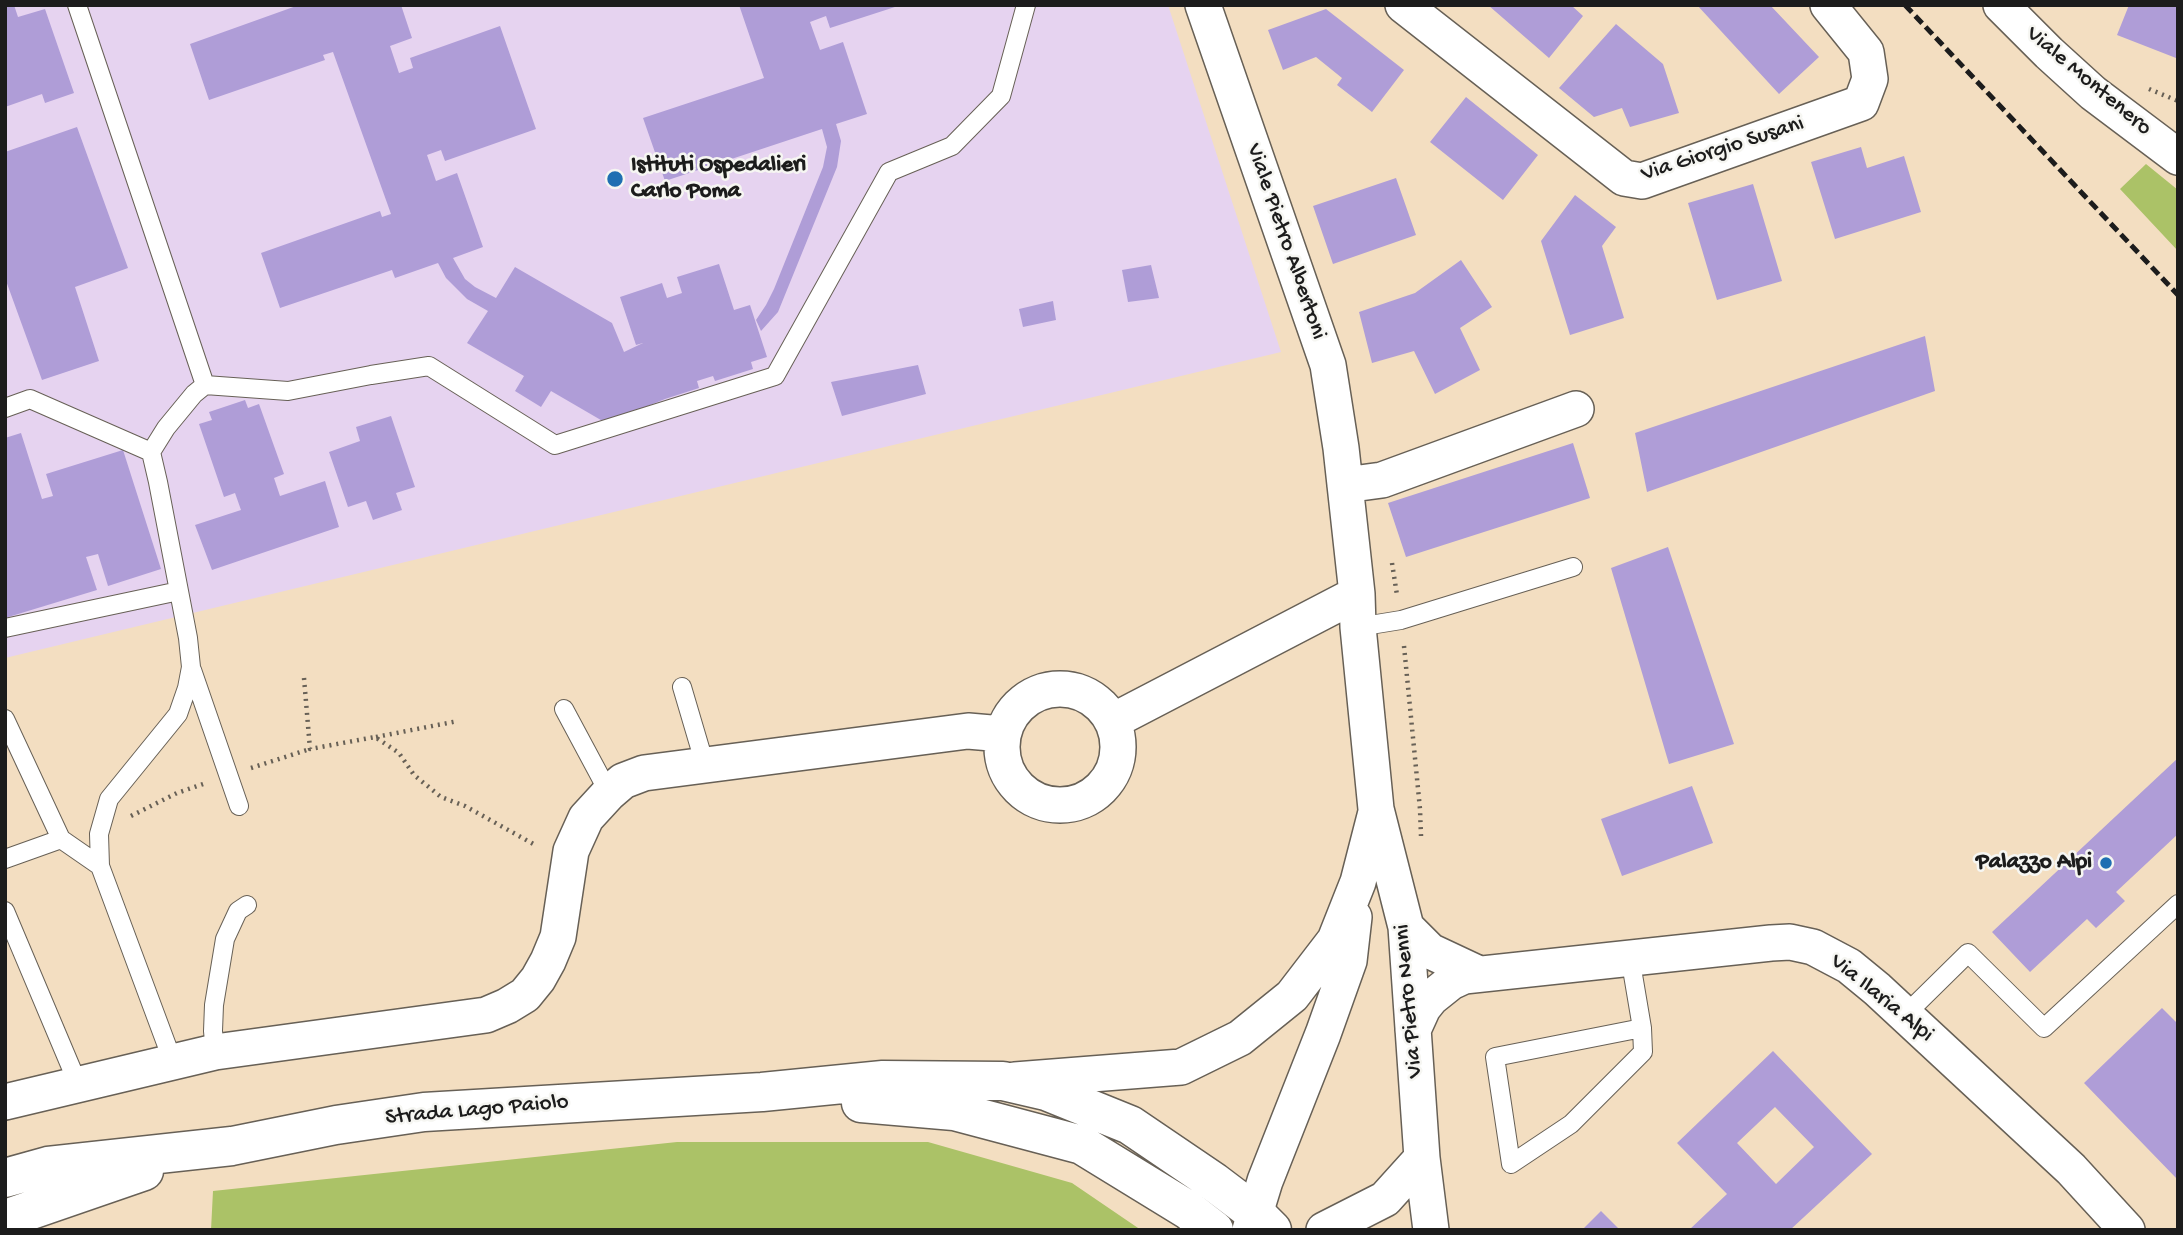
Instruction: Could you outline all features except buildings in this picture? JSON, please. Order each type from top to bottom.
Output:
[{"type":"street","name":"Via Giorgio Susani","points":[[1402,5],[1624,178],[1642,181],[1861,103],[1870,79],[1866,52],[1828,5]]},
{"type":"street","name":"Viale Montenero","points":[[2001,5],[2093,93],[2178,157]]},
{"type":"street","name":"Viale Pietro Albertoni","points":[[1208,7],[1328,365],[1345,485],[1376,808]]},
{"type":"street","points":[[1345,485],[1382,480],[1576,409]]},
{"type":"street","points":[[1113,721],[1358,610]]},
{"type":"street","points":[[1049,689],[1069,689],[1087,695],[1102,706],[1113,721],[1118,740],[1118,758],[1112,775],[1100,790],[1085,800],[1067,805],[1048,805],[1031,798],[1017,786],[1004,761],[1003,734],[1009,718],[1033,695],[1049,689]]},
{"type":"street","points":[[5,1102],[215,1052],[486,1015],[507,1006],[525,995],[548,961],[558,937],[570,851],[586,817],[623,781],[644,773],[968,731],[1003,734]]},
{"type":"street","points":[[1260,1226],[1265,1181],[1349,961],[1358,882],[1376,808]]},
{"type":"street","name":"Via Pietro Nenni","points":[[1376,808],[1406,927],[1422,1158],[1431,1230]]},
{"type":"street","points":[[1003,1081],[1181,1067],[1240,1038],[1292,996],[1335,940],[1358,882]]},
{"type":"street","points":[[1406,927],[1430,951],[1479,974]]},
{"type":"street","name":"Via Ilaria Alpi","points":[[1413,1030],[1423,1008],[1441,989],[1457,979],[1479,974],[1790,942],[1814,947],[1849,966],[1905,1015],[2071,1169],[2127,1230]]},
{"type":"street","name":"Strada Lago Paiolo","points":[[5,1178],[48,1166],[232,1146],[336,1125],[424,1112],[762,1092],[883,1080],[1003,1081],[1046,1091],[1130,1125],[1260,1226]]},
{"type":"street","name":"Strada Lago Paiolo","points":[[762,1092],[954,1111],[1082,1146],[1201,1220]]},
{"type":"street","name":"Strada Lago Paiolo","points":[[5,1219],[152,1168],[194,1150]]},
{"type":"street","points":[[1324,1230],[1385,1199],[1422,1158]]},
{"type":"street","points":[[1201,1220],[1293,1230]]},
{"type":"lane","points":[[77,5],[205,385]]},
{"type":"lane","points":[[239,806],[191,667],[179,591],[150,452],[194,394],[205,385],[288,391],[371,374],[429,366],[555,446],[775,376],[889,172],[953,146],[1001,96],[1026,5]]},
{"type":"lane","points":[[5,408],[30,399],[150,452]]},
{"type":"lane","points":[[1358,610],[1401,620],[1573,567]]},
{"type":"lane","points":[[5,628],[179,591]]},
{"type":"lane","points":[[173,1062],[100,866],[99,834],[109,799],[178,714],[191,667]]},
{"type":"lane","points":[[682,687],[705,765]]},
{"type":"lane","points":[[564,709],[609,793]]},
{"type":"lane","points":[[5,719],[61,839],[100,866]]},
{"type":"lane","points":[[5,859],[61,839]]},
{"type":"lane","points":[[1905,1015],[1968,953],[2044,1028],[2178,904]]},
{"type":"lane","points":[[215,1052],[214,1005],[225,939],[238,911],[247,905]]},
{"type":"lane","points":[[5,911],[78,1084]]},
{"type":"lane","points":[[1630,957],[1642,1028],[1643,1052],[1571,1124],[1511,1164],[1495,1057],[1642,1028]]},
{"type":"path","points":[[303,678],[310,748]]},
{"type":"path","points":[[99,834],[177,793],[310,748],[457,721]]},
{"type":"path","points":[[375,737],[399,753],[414,775],[441,797],[464,806],[540,848],[567,869]]},
{"type":"path","points":[[1420,809],[1421,849]]},
{"type":"shaded area","name":"Istituti Ospedalieri Carlo Poma","points":[[5,5],[1168,5],[1281,352],[5,658]]},
{"type":"green space","points":[[2146,164],[2178,190],[2178,251],[2120,189]]},
{"type":"green space","points":[[677,1142],[928,1142],[1072,1183],[1141,1230],[211,1230],[213,1191]]},
{"type":"railway","points":[[1905,5],[2178,295]]},
{"type":"place","name":"Istituti Ospedalieri Carlo Poma","points":[[615,179]]},
{"type":"place","name":"Palazzo Alpi","points":[[2106,863]]}]
